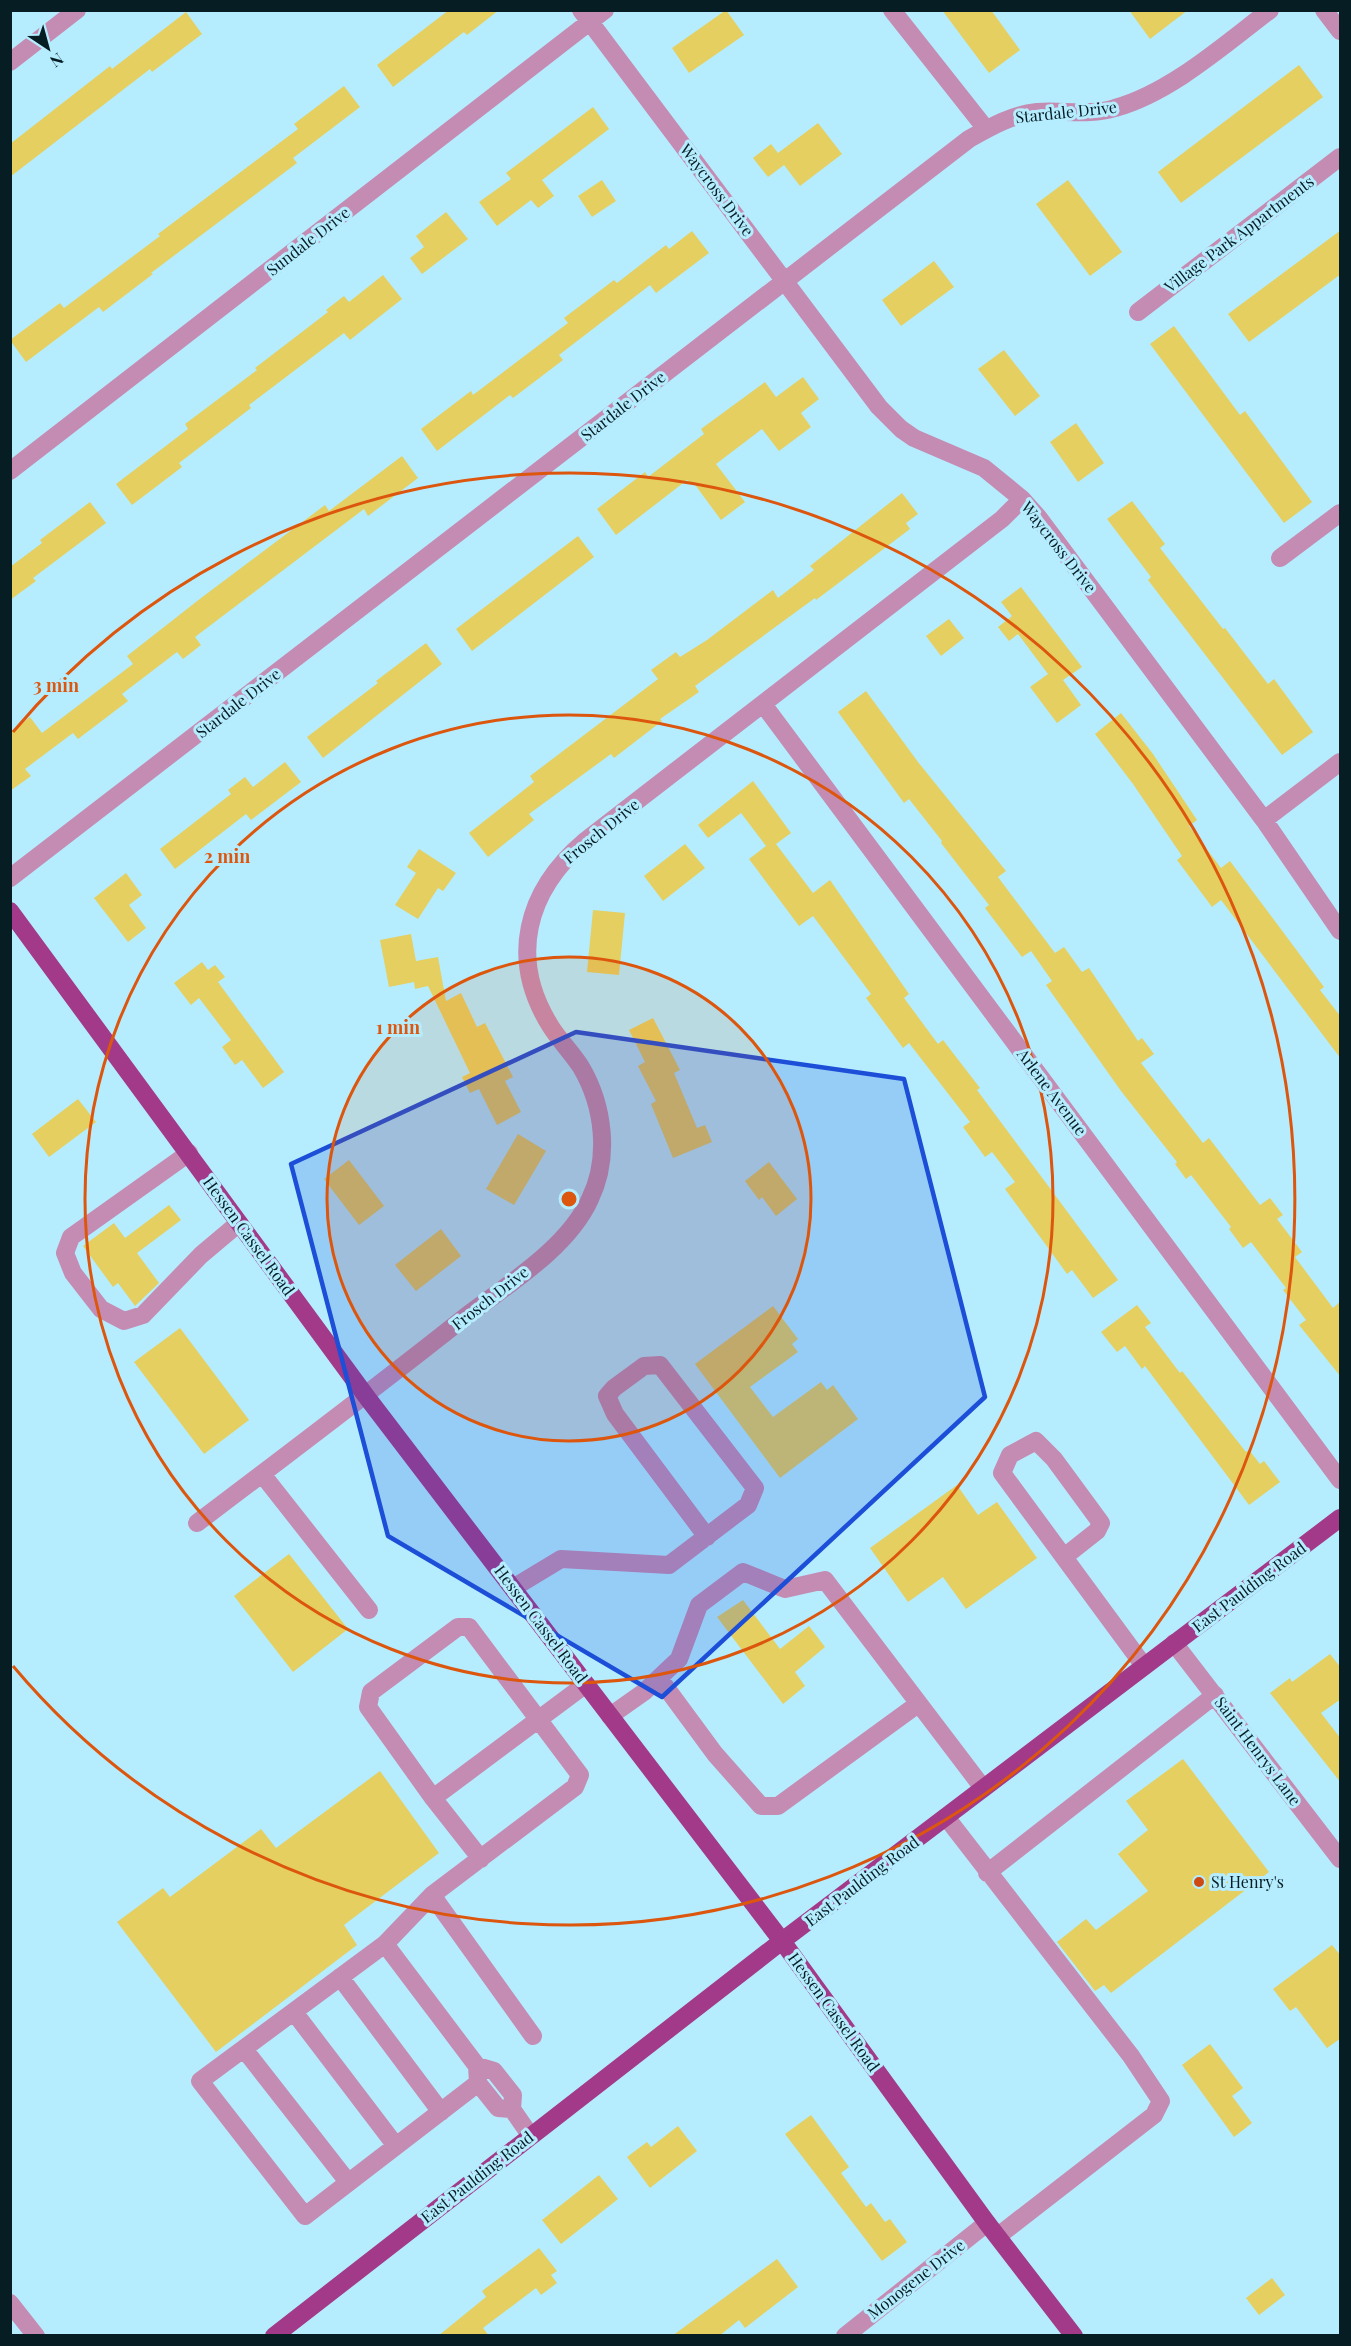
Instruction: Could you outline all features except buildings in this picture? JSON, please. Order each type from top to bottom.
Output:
[{"type":"main road","name":"Hessen Cassel Road","points":[[10,911],[366,1396],[782,1941],[1074,2336]]},
{"type":"main road","name":"East Paulding Road","points":[[274,2336],[782,1941],[1341,1518]]},
{"type":"street","points":[[10,62],[77,10]]},
{"type":"street","name":"Sundale Drive","points":[[10,471],[586,16],[605,10]]},
{"type":"street","points":[[892,10],[987,129]]},
{"type":"street","points":[[1324,10],[1341,31]]},
{"type":"street","name":"Stardale Drive","points":[[10,878],[952,152],[1003,119],[1039,112],[1093,112],[1134,103],[1173,82],[1259,13]]},
{"type":"street","name":"Waycross Drive","points":[[586,16],[879,407],[914,438],[984,468],[1022,499],[1038,517],[1264,820],[1321,906],[1341,931]]},
{"type":"street","name":"Village Park Appartments","points":[[1138,312],[1341,157]]},
{"type":"street","name":"Frosch Drive","points":[[197,1523],[366,1396],[551,1249],[583,1212],[594,1190],[601,1164],[602,1141],[596,1101],[581,1067],[551,1027],[543,1012],[530,976],[526,954],[527,934],[541,892],[554,872],[576,848],[1002,519],[1022,499]]},
{"type":"street","points":[[1280,558],[1341,513]]},
{"type":"street","name":"Arlene Avenue","points":[[763,704],[1341,1480]]},
{"type":"street","points":[[1264,820],[1341,762]]},
{"type":"street","points":[[189,1153],[71,1237],[65,1252],[73,1273],[101,1310],[124,1321],[142,1315],[201,1255],[239,1223]]},
{"type":"street","points":[[513,1588],[561,1559],[669,1565],[706,1537],[748,1505],[754,1488],[660,1365],[644,1366],[614,1388],[607,1396],[615,1414],[706,1537]]},
{"type":"street","points":[[1064,1557],[1097,1531],[1101,1522],[1054,1459],[1036,1441],[1010,1455],[1002,1473],[1144,1666]]},
{"type":"street","points":[[262,1474],[369,1610]]},
{"type":"street","points":[[610,1716],[659,1678],[679,1659],[699,1605],[743,1572],[785,1588],[825,1580],[983,1788]]},
{"type":"street","points":[[478,2075],[441,2112],[304,2216],[200,2081],[385,1944],[432,1895],[481,1859],[575,1787],[580,1775],[540,1718],[470,1627],[458,1627],[371,1692],[368,1707],[433,1798],[481,1859]]},
{"type":"street","name":"Saint Henrys Lane","points":[[1174,1643],[1341,1859]]},
{"type":"street","points":[[659,1678],[715,1754],[761,1806],[778,1806],[918,1704]]},
{"type":"street","points":[[433,1798],[586,1684]]},
{"type":"street","points":[[946,1818],[987,1873],[1215,1695]]},
{"type":"street","name":"Monogene Drive","points":[[845,2336],[1154,2115],[1161,2101],[1131,2056],[987,1873]]},
{"type":"street","points":[[432,1895],[533,2036]]},
{"type":"street","points":[[385,1944],[478,2075],[498,2108],[512,2109],[530,2135]]},
{"type":"street","points":[[340,1977],[441,2112]]},
{"type":"street","points":[[294,2012],[396,2145]]},
{"type":"street","points":[[244,2049],[348,2182]]},
{"type":"street","points":[[10,2303],[36,2336]]},
{"type":"highlighted area","points":[[576,1032],[904,1079],[985,1397],[662,1697],[388,1536],[291,1164]]},
{"type":"place","name":"St Henry's","points":[[1199,1882]]}]
